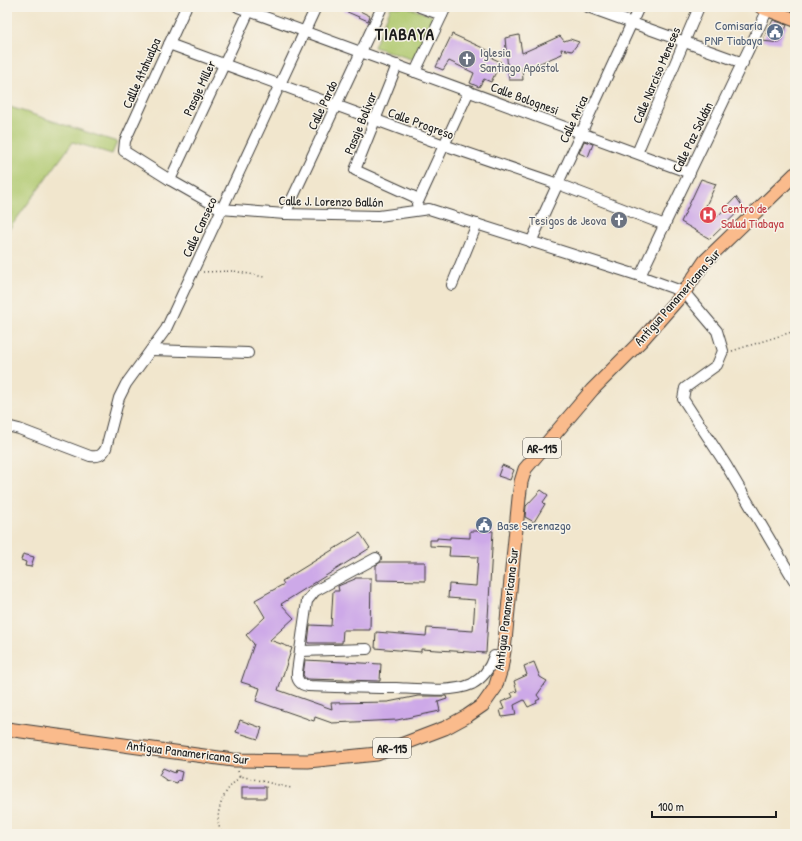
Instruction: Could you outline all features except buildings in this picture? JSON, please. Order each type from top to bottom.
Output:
[{"type":"main road","points":[[765,8],[795,20]]},
{"type":"main road","name":"Antigua Panamericana Sur","points":[[7,729],[233,760],[308,761],[377,754],[445,728],[483,705],[495,688],[501,669],[521,482],[526,469],[592,390],[641,341],[684,292],[705,261],[795,174]]},
{"type":"street","name":"Callle Atahualpa","points":[[124,151],[125,141],[186,7]]},
{"type":"street","name":"Calle Bolognesi","points":[[238,7],[250,9],[361,52],[690,173]]},
{"type":"street","name":"Calle Canseco","points":[[7,426],[19,429],[90,456],[98,457],[103,454],[106,448],[119,398],[126,384],[166,329],[316,7]]},
{"type":"street","name":"Calle Pardo","points":[[285,214],[382,7]]},
{"type":"street","points":[[415,72],[444,11],[420,7]]},
{"type":"street","points":[[588,7],[743,62]]},
{"type":"street","name":"Calle Arica","points":[[531,242],[639,7]]},
{"type":"street","name":"Calle Narciso Meneses","points":[[637,153],[699,7]]},
{"type":"street","name":"Calle Paz Soldán","points":[[640,276],[743,62],[765,8]]},
{"type":"street","name":"Pasaje Miller","points":[[170,180],[250,9]]},
{"type":"street","name":"Calle Progreso","points":[[169,44],[444,145],[558,184],[665,225]]},
{"type":"street","name":"Pasaje Bolívar","points":[[397,65],[355,170],[419,199]]},
{"type":"street","points":[[414,211],[469,91]]},
{"type":"street","name":"Calle J. Lorenzo Ballón","points":[[124,151],[170,180],[221,209],[285,214],[378,216],[429,209],[640,276],[684,292]]},
{"type":"street","points":[[452,285],[477,224]]},
{"type":"street","points":[[684,292],[717,331],[722,351],[717,365],[685,388],[683,399],[726,465],[795,582]]},
{"type":"street","points":[[151,350],[248,353]]},
{"type":"street","points":[[376,558],[312,594],[307,601],[296,676],[299,682],[304,686],[434,690],[459,688],[473,684],[479,680],[488,669],[494,656]]},
{"type":"street","points":[[300,651],[367,650]]},
{"type":"path","points":[[191,274],[234,271],[264,277]]},
{"type":"path","points":[[721,355],[795,331]]},
{"type":"path","points":[[233,760],[240,776]]},
{"type":"path","points":[[240,776],[291,788]]},
{"type":"path","points":[[221,831],[219,827],[219,811],[228,789],[240,776]]},
{"type":"green space","points":[[391,7],[407,7],[439,18],[420,62],[374,47]]},
{"type":"green space","points":[[7,106],[117,142],[112,154],[73,142],[7,232]]},
{"type":"place","name":"Comisaría PNP Tiabaya","points":[[775,32]]},
{"type":"place","name":"Iglesia Santiago Apóstol","points":[[467,59]]},
{"type":"place","name":"Centro de Salud Tiabaya","points":[[708,215]]},
{"type":"place","name":"Tesigos de Jeova","points":[[619,220]]},
{"type":"place","name":"Base Serenazgo","points":[[484,525]]},
{"type":"district","name":"TIABAYA","points":[[405,33]]}]
